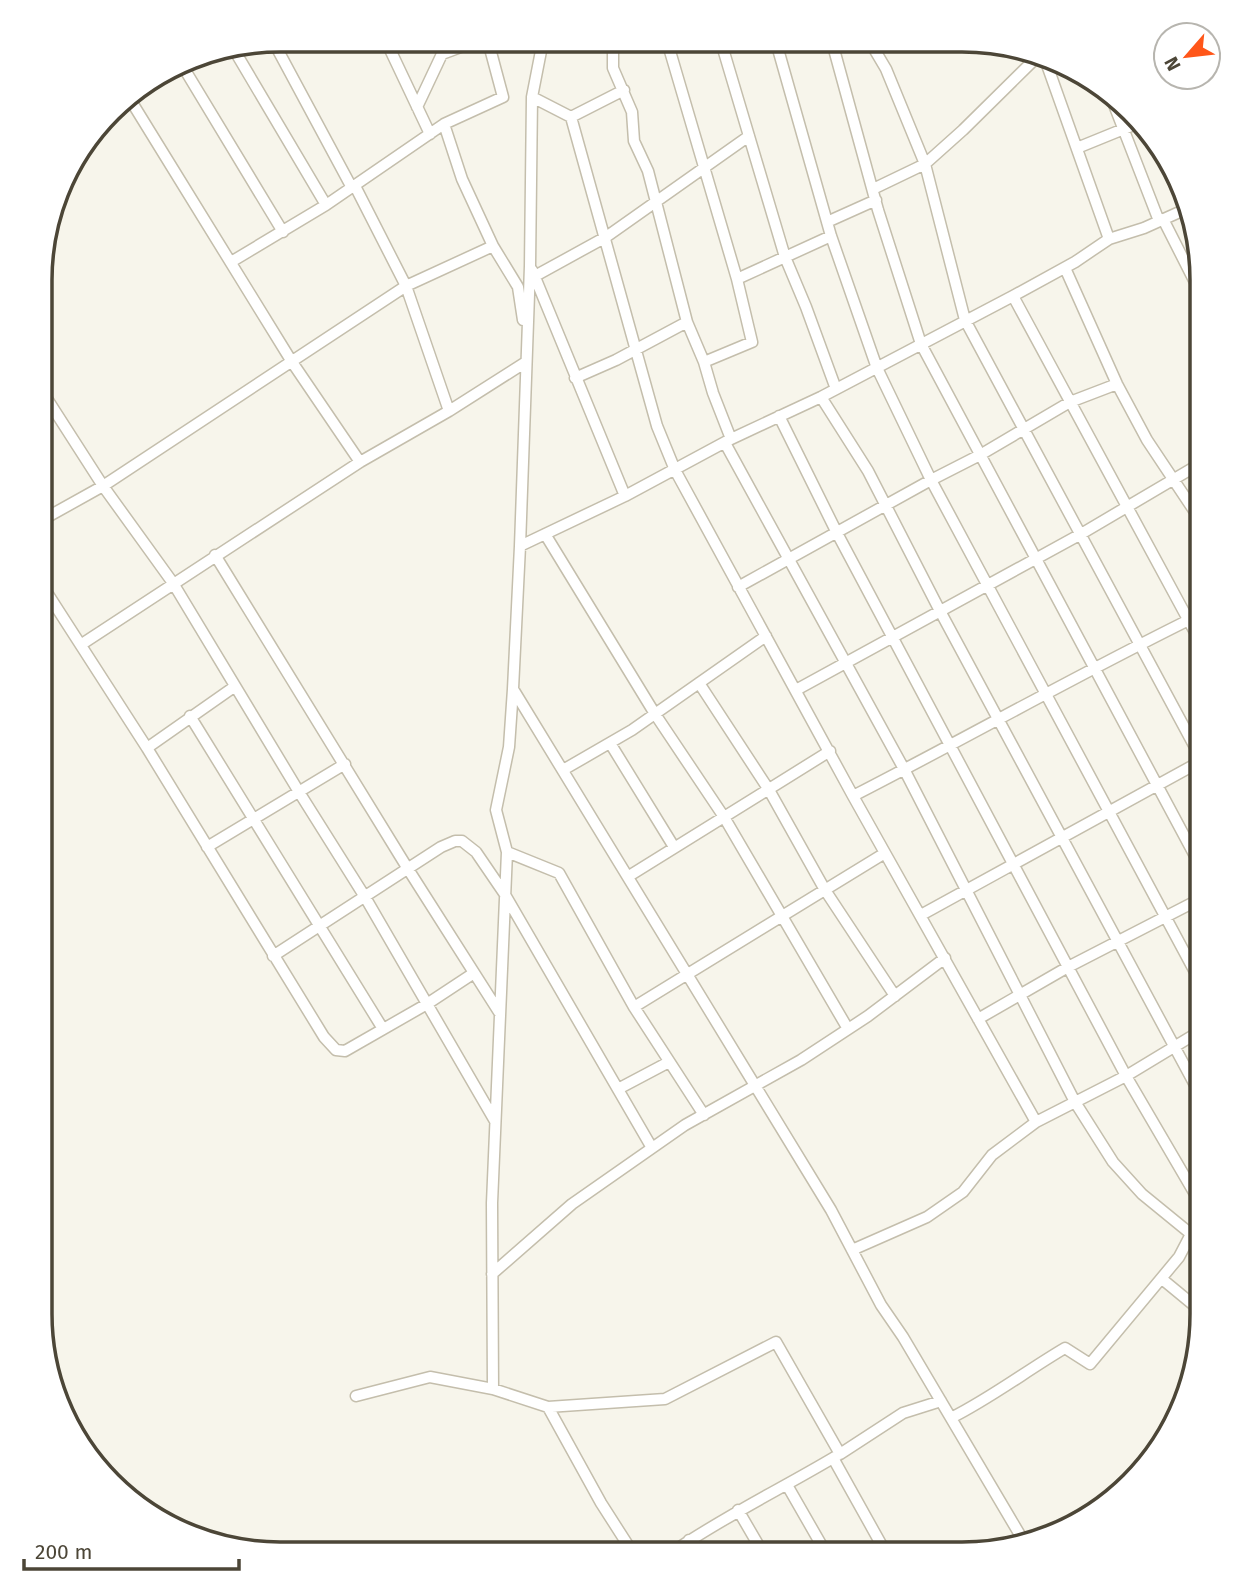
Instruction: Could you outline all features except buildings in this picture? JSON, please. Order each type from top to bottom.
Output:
[{"type":"street","points":[[670,52],[737,279],[752,342],[704,362]]},
{"type":"street","points":[[724,52],[785,257],[836,389]]},
{"type":"street","points":[[779,52],[831,236],[877,368],[931,480],[1190,964]]},
{"type":"street","points":[[835,52],[876,200],[921,344],[1190,846]]},
{"type":"street","points":[[876,52],[886,69],[925,164],[965,320],[1191,740]]},
{"type":"street","points":[[280,53],[406,286],[449,411]]},
{"type":"street","points":[[392,53],[430,134]]},
{"type":"street","points":[[417,107],[442,54],[445,53]]},
{"type":"street","points":[[231,262],[326,205],[444,124],[503,97],[491,53]]},
{"type":"street","points":[[493,1389],[495,1121],[507,852],[496,810],[509,747],[513,689],[532,271],[532,97],[541,53]]},
{"type":"street","points":[[613,53],[613,68],[632,112],[634,141],[648,171],[687,322],[704,362],[728,441],[904,769],[1075,1102],[1113,1162],[1142,1194],[1190,1233]]},
{"type":"street","points":[[238,57],[326,205]]},
{"type":"street","points":[[873,189],[925,164],[1030,63]]},
{"type":"street","points":[[1049,70],[1109,239]]},
{"type":"street","points":[[187,73],[282,232]]},
{"type":"street","points":[[571,117],[624,90]]},
{"type":"street","points":[[532,97],[571,117],[657,426],[675,470],[853,796],[1036,1122]]},
{"type":"street","points":[[134,106],[292,362],[360,462]]},
{"type":"street","points":[[1118,114],[1161,220],[1191,275]]},
{"type":"street","points":[[444,124],[462,178],[493,246],[518,287],[527,343]]},
{"type":"street","points":[[1077,148],[1130,126]]},
{"type":"street","points":[[532,271],[606,237],[749,136]]},
{"type":"street","points":[[827,222],[876,200]]},
{"type":"street","points":[[520,546],[625,496],[728,441],[877,368],[1065,268],[1109,239],[1179,211]]},
{"type":"street","points":[[737,279],[831,236]]},
{"type":"street","points":[[52,514],[103,486],[406,286],[493,246]]},
{"type":"street","points":[[1065,268],[1116,384],[1147,440],[1191,506]]},
{"type":"street","points":[[532,271],[625,496]]},
{"type":"street","points":[[1013,296],[1191,626]]},
{"type":"street","points":[[575,378],[687,322]]},
{"type":"street","points":[[82,644],[360,462],[449,411],[526,362]]},
{"type":"street","points":[[738,587],[980,455],[1070,402],[1116,384]]},
{"type":"street","points":[[821,397],[868,471],[940,611],[1190,1075]]},
{"type":"street","points":[[52,407],[103,486],[173,583],[234,687],[365,897],[495,1121]]},
{"type":"street","points":[[779,416],[837,533],[1126,1076],[1190,1186]]},
{"type":"street","points":[[796,690],[1082,534],[1191,470]]},
{"type":"street","points":[[545,534],[655,714],[724,817],[848,1029]]},
{"type":"street","points":[[215,555],[499,1013]]},
{"type":"street","points":[[52,600],[147,748],[324,1037],[336,1050],[345,1051],[427,1004],[474,973]]},
{"type":"street","points":[[853,796],[951,746],[1045,693],[1191,620]]},
{"type":"street","points":[[563,770],[655,714],[766,636]]},
{"type":"street","points":[[699,683],[769,790],[825,890],[895,996]]},
{"type":"street","points":[[147,748],[234,687]]},
{"type":"street","points":[[513,689],[831,1210],[881,1305],[903,1337],[1020,1534]]},
{"type":"street","points":[[190,716],[383,1029]]},
{"type":"street","points":[[610,743],[674,847]]},
{"type":"street","points":[[629,876],[830,751]]},
{"type":"street","points":[[207,847],[345,764]]},
{"type":"street","points":[[921,915],[1191,767]]},
{"type":"street","points":[[273,956],[441,848],[455,841],[462,841],[476,852],[504,893],[652,1148]]},
{"type":"street","points":[[507,852],[559,873],[634,1007],[704,1115]]},
{"type":"street","points":[[634,1007],[885,853]]},
{"type":"street","points":[[978,1019],[1068,967],[1190,904]]},
{"type":"street","points":[[492,1274],[572,1204],[652,1148],[801,1060],[895,996],[945,958]]},
{"type":"street","points":[[852,1250],[927,1217],[962,1192],[992,1155],[1036,1122],[1126,1076],[1190,1037]]},
{"type":"street","points":[[618,1089],[669,1062]]},
{"type":"street","points":[[951,1418],[985,1400],[1020,1374],[1065,1348],[1090,1364],[1162,1279],[1179,1257],[1190,1236]]},
{"type":"street","points":[[1162,1279],[1190,1302]]},
{"type":"street","points":[[356,1396],[430,1377],[493,1389],[548,1406],[665,1399],[776,1342],[880,1541]]},
{"type":"street","points":[[690,1540],[836,1456],[903,1413],[941,1401]]},
{"type":"street","points":[[548,1406],[601,1503],[625,1541]]},
{"type":"street","points":[[787,1485],[819,1541]]},
{"type":"street","points":[[738,1510],[756,1541]]}]
